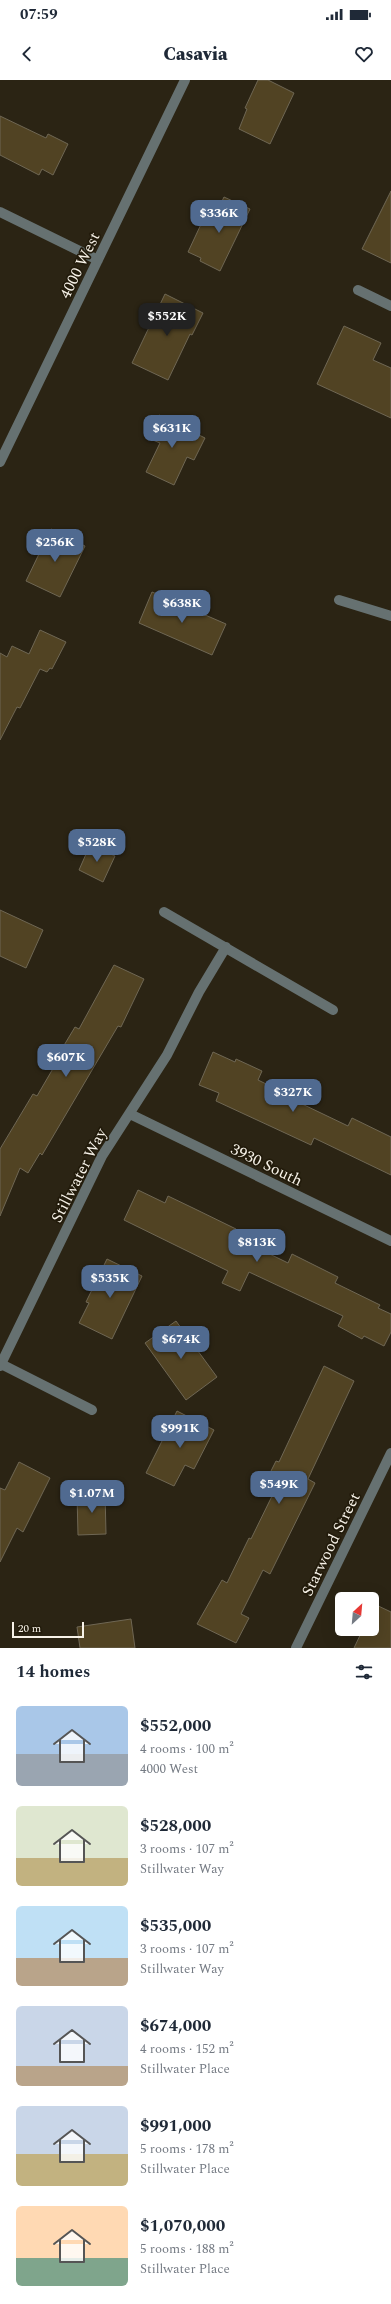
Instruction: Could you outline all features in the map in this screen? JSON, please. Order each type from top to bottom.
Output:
[{"type":"street","name":"4000 West","points":[[0,462],[185,80]]},
{"type":"street","points":[[0,212],[98,260]]},
{"type":"street","points":[[358,290],[391,306]]},
{"type":"street","points":[[339,600],[391,616]]},
{"type":"street","points":[[164,912],[333,1010]]},
{"type":"street","name":"Stillwater Way","points":[[0,1365],[102,1156],[167,1055],[194,1003],[226,947]]},
{"type":"street","name":"3930 South","points":[[130,1114],[391,1241]]},
{"type":"street","points":[[0,1365],[92,1410]]},
{"type":"street","name":"Starwood Street","points":[[296,1648],[391,1452]]},
{"type":"building","points":[[258,80],[268,80],[294,93],[270,144],[239,129],[247,109],[245,108]]},
{"type":"building","points":[[0,116],[46,138],[48,134],[68,144],[53,175],[42,169],[39,175],[0,155]]},
{"type":"building","points":[[391,191],[391,263],[362,249]]},
{"type":"building","points":[[224,197],[250,209],[220,271],[200,261],[201,258],[188,252],[203,220],[205,221],[207,217],[213,220]]},
{"type":"building","points":[[165,294],[203,313],[192,335],[190,334],[168,380],[132,363]]},
{"type":"building","points":[[344,326],[381,343],[373,360],[391,368],[391,418],[317,384]]},
{"type":"building","points":[[159,415],[205,438],[194,460],[187,457],[174,485],[146,472],[160,443],[148,438]]},
{"type":"building","points":[[51,529],[85,546],[60,597],[26,581]]},
{"type":"building","points":[[152,592],[226,624],[212,655],[139,623]]},
{"type":"building","points":[[40,630],[66,642],[52,669],[50,668],[47,672],[40,669],[20,708],[17,707],[0,740],[0,653],[7,657],[12,646],[29,654]]},
{"type":"building","points":[[90,845],[115,856],[103,882],[79,870]]},
{"type":"building","points":[[0,910],[43,930],[26,968],[0,956]]},
{"type":"building","points":[[114,965],[144,979],[121,1027],[118,1026],[42,1155],[40,1153],[28,1173],[20,1168],[0,1216],[0,1149],[33,1094],[37,1096],[65,1048],[63,1047],[75,1027],[79,1029]]},
{"type":"building","points":[[213,1052],[235,1062],[236,1059],[262,1071],[258,1080],[301,1101],[300,1103],[348,1126],[352,1118],[391,1137],[391,1175],[314,1138],[311,1145],[216,1101],[219,1093],[199,1085]]},
{"type":"building","points":[[138,1190],[165,1203],[168,1196],[193,1208],[236,1229],[233,1236],[288,1263],[292,1254],[338,1277],[335,1283],[380,1305],[378,1308],[391,1314],[391,1332],[384,1346],[364,1336],[362,1339],[338,1326],[343,1316],[249,1272],[240,1291],[222,1283],[228,1271],[124,1220]]},
{"type":"building","points":[[107,1259],[142,1276],[112,1339],[79,1323],[89,1303],[86,1302]]},
{"type":"building","points":[[176,1321],[217,1377],[186,1400],[145,1343]]},
{"type":"building","points":[[324,1366],[354,1381],[308,1479],[315,1483],[270,1574],[263,1570],[241,1614],[249,1618],[236,1643],[197,1624],[222,1580],[227,1583],[249,1538],[251,1539],[274,1492],[263,1487],[276,1461],[279,1462]]},
{"type":"building","points":[[177,1411],[214,1430],[194,1469],[185,1465],[174,1486],[146,1473]]},
{"type":"building","points":[[19,1462],[50,1478],[23,1532],[17,1528],[0,1562],[0,1488],[5,1490]]},
{"type":"building","points":[[105,1492],[106,1534],[78,1535],[77,1494]]},
{"type":"building","points":[[379,1606],[391,1612],[391,1648],[354,1648],[360,1636],[379,1636]]},
{"type":"building","points":[[131,1619],[135,1648],[80,1648],[77,1627]]}]
